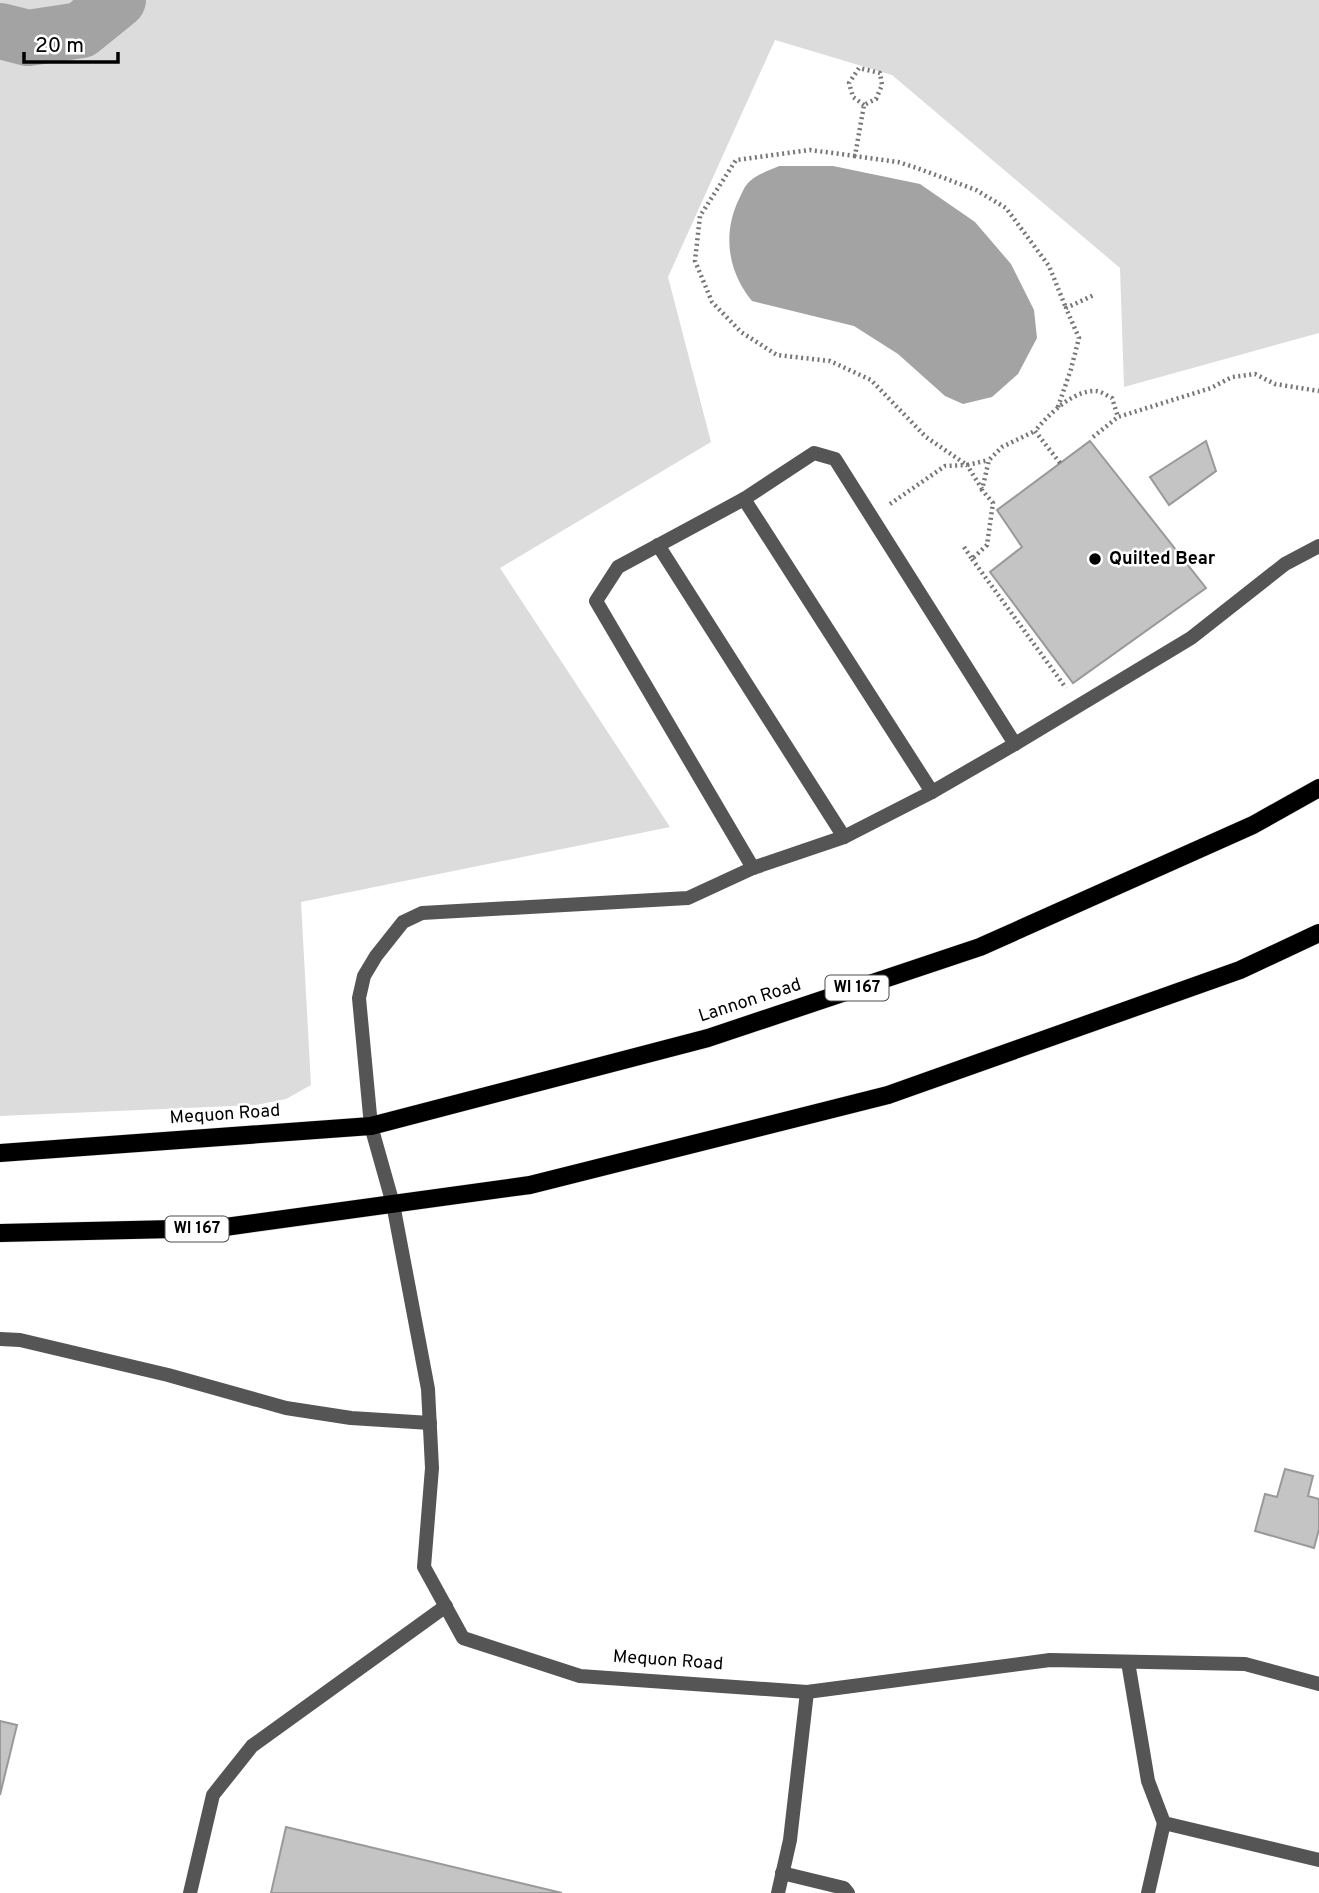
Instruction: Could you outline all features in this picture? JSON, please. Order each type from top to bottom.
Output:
[{"type":"main road","name":"Lannon Road","points":[[371,1126],[708,1038],[980,947],[1253,825],[1319,788]]},
{"type":"main road","name":"WI 167","points":[[0,1233],[218,1228],[530,1185],[888,1095],[1240,970],[1319,933]]},
{"type":"main road","name":"Mequon Road","points":[[0,1153],[371,1126]]},
{"type":"street","points":[[753,868],[596,601],[618,567],[744,499],[814,453],[835,459],[1015,744]]},
{"type":"street","points":[[744,499],[932,792]]},
{"type":"street","points":[[658,545],[844,837]]},
{"type":"street","points":[[371,1126],[359,998],[364,976],[403,922],[422,912],[688,898],[753,868],[844,837],[932,792],[1191,638],[1284,564],[1319,546]]},
{"type":"street","name":"Mequon Road","points":[[371,1126],[393,1205],[428,1389],[432,1468],[424,1567],[463,1638],[580,1676],[807,1692],[1050,1660],[1245,1664],[1319,1684]]},
{"type":"street","points":[[0,1339],[20,1340],[168,1375],[286,1409],[351,1418],[430,1423]]},
{"type":"street","points":[[190,1893],[214,1795],[252,1746],[446,1606]]},
{"type":"street","points":[[1128,1661],[1148,1781],[1164,1823],[1148,1893]]},
{"type":"street","points":[[778,1893],[790,1840],[807,1692]]},
{"type":"street","points":[[1164,1823],[1319,1860]]},
{"type":"street","points":[[782,1873],[844,1888],[848,1893]]},
{"type":"path","points":[[859,68],[880,73],[882,85],[876,99],[863,105],[853,97],[849,83],[859,68]]},
{"type":"path","points":[[855,156],[863,105]]},
{"type":"path","points":[[972,559],[987,545],[993,503],[967,465],[926,437],[871,380],[830,361],[777,355],[741,332],[712,302],[695,261],[700,216],[736,160],[810,150],[898,162],[976,190],[1006,208],[1049,267],[1079,338],[1058,408]]},
{"type":"path","points":[[1066,308],[1094,295]]},
{"type":"path","points":[[1093,437],[1118,417],[1211,388],[1232,377],[1255,374],[1275,384],[1319,391]]},
{"type":"path","points":[[982,490],[989,460],[1002,447],[1035,431],[1072,397],[1097,391],[1112,398],[1118,417]]},
{"type":"path","points":[[1035,431],[1060,463]]},
{"type":"path","points":[[872,518],[911,487],[945,466],[989,460]]},
{"type":"path","points":[[964,547],[1079,705]]},
{"type":"shaded area","points":[[0,0],[1319,0],[1319,333],[1124,387],[1120,268],[892,75],[775,40],[668,277],[711,442],[500,568],[670,827],[301,902],[311,1085],[286,1099],[256,1105],[0,1116]]},
{"type":"shaded area","points":[[779,166],[833,166],[920,184],[975,222],[1011,264],[1034,310],[1037,338],[1018,374],[992,397],[963,404],[945,396],[898,354],[854,326],[752,301],[737,278],[733,265],[730,226],[739,199],[750,181]]},
{"type":"building","name":"Quilted Bear","points":[[1090,441],[1206,588],[1073,683],[990,572],[1022,547],[997,510]]},
{"type":"building","points":[[1206,441],[1216,471],[1169,505],[1150,477]]},
{"type":"building","points":[[1285,1469],[1313,1476],[1308,1496],[1319,1499],[1319,1529],[1314,1548],[1255,1531],[1265,1494],[1277,1497]]},
{"type":"building","points":[[0,1721],[17,1725],[0,1795]]},
{"type":"building","points":[[286,1827],[562,1893],[271,1893]]},
{"type":"waterway","points":[[0,31],[28,38],[81,30],[118,0]]},
{"type":"place","name":"Quilted Bear","points":[[1095,559]]}]
